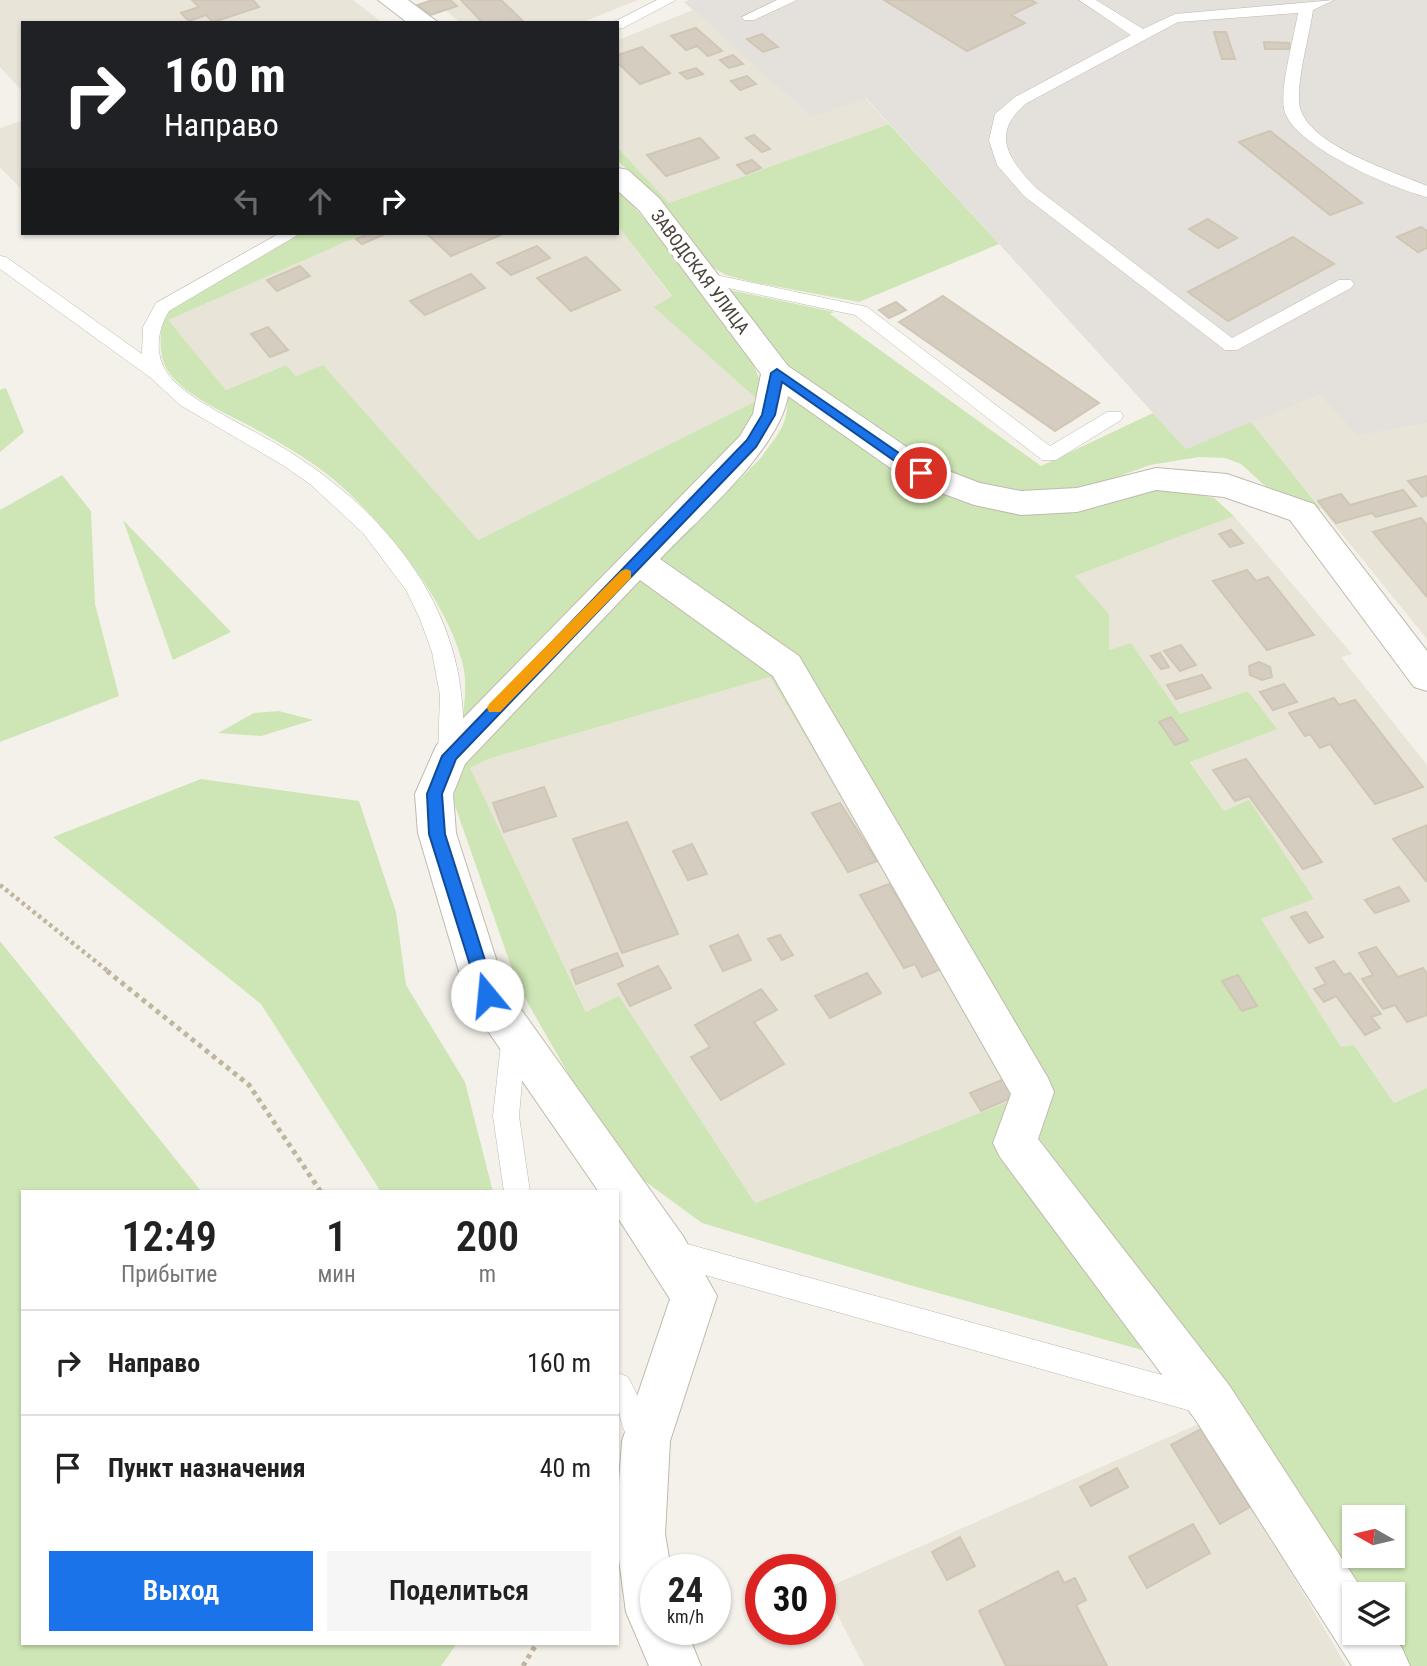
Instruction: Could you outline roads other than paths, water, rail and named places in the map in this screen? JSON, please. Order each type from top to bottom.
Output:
[{"type":"street","points":[[391,0],[423,21]]},
{"type":"street","name":"ЗАВОДСКАЯ УЛИЦА","points":[[619,177],[649,204],[777,373],[921,473],[974,493],[1021,503],[1077,500],[1156,479],[1227,486],[1302,512],[1427,677]]},
{"type":"street","points":[[643,1554],[640,1534],[646,1441],[694,1296],[667,1251],[487,995],[437,834],[434,794],[449,756],[751,444],[769,415],[777,373]]},
{"type":"street","points":[[639,561],[786,666],[1033,1093],[1015,1143],[1212,1402],[1342,1605]]},
{"type":"street","points":[[667,1645],[676,1666]]},
{"type":"street","points":[[1369,1645],[1384,1666]]},
{"type":"lane","points":[[619,25],[670,0]]},
{"type":"lane","points":[[749,17],[790,0]]},
{"type":"lane","points":[[1086,0],[1140,34]]},
{"type":"lane","points":[[1327,0],[1306,8],[1175,18],[1140,34],[1021,100],[1003,114],[997,140],[1005,165],[1030,192],[1231,346],[1345,284]]},
{"type":"lane","points":[[1306,8],[1291,99],[1292,112],[1299,125],[1331,148],[1427,192]]},
{"type":"lane","points":[[158,374],[147,344],[150,325],[162,307],[288,235]]},
{"type":"lane","points":[[0,261],[158,374],[194,404],[325,484],[351,509],[423,599],[440,643],[451,688],[449,756]]},
{"type":"lane","points":[[706,278],[861,311],[1049,455],[1114,416]]},
{"type":"lane","points":[[514,1033],[506,1116],[517,1190]]},
{"type":"lane","points":[[667,1251],[1212,1402]]},
{"type":"lane","points":[[619,1389],[646,1441]]}]
